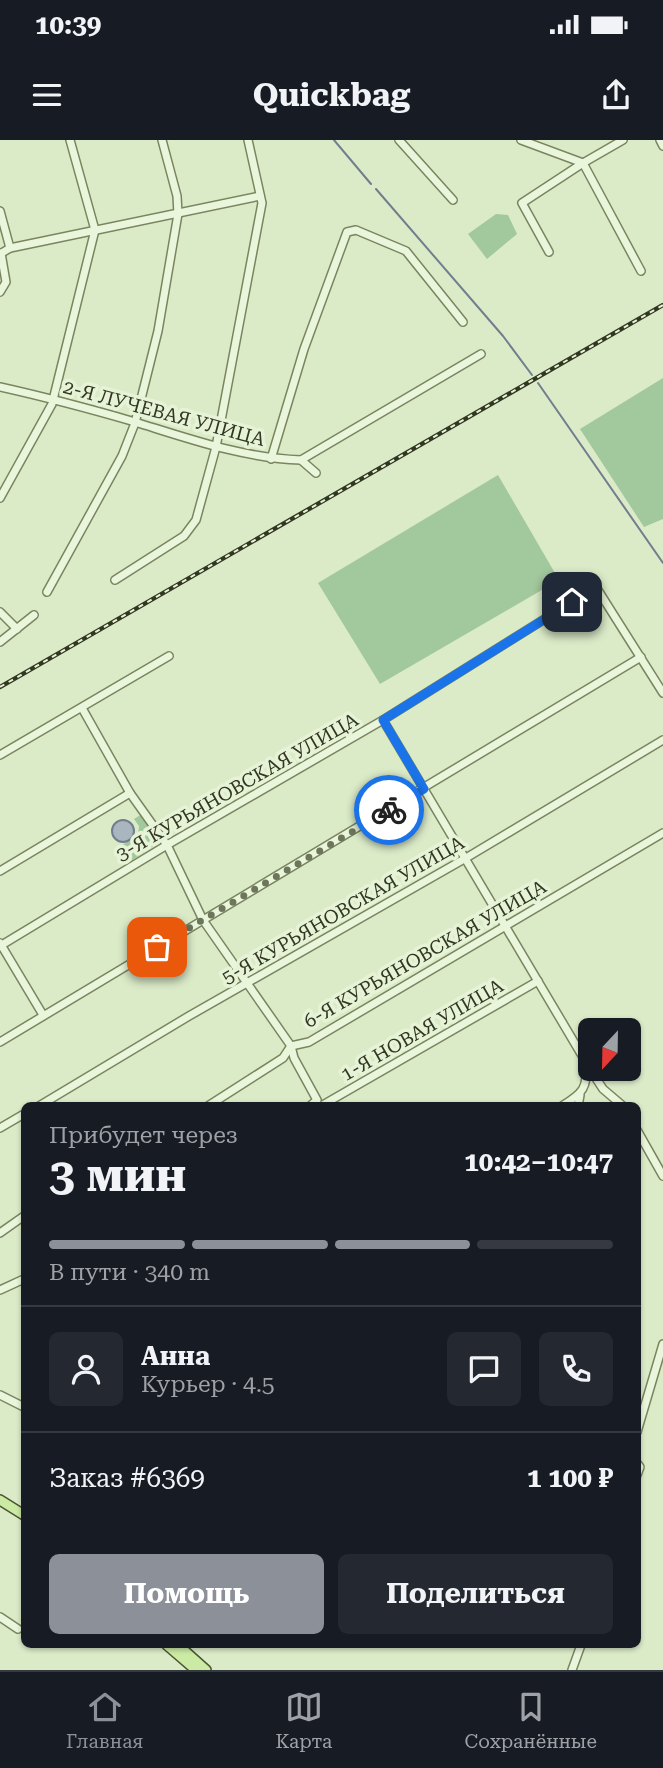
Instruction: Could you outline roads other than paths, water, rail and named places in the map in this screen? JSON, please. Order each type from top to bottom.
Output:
[{"type":"main road","points":[[0,1500],[21,1513]]},
{"type":"main road","points":[[170,1648],[196,1670]]},
{"type":"main road","points":[[182,1648],[206,1670]]},
{"type":"street","points":[[0,498],[53,399],[95,230],[70,140]]},
{"type":"street","points":[[47,592],[122,456],[135,423],[158,331],[178,214],[177,196],[162,140]]},
{"type":"street","points":[[115,580],[184,536],[196,520],[216,447],[261,200],[248,140]]},
{"type":"street","points":[[399,140],[453,201]]},
{"type":"street","points":[[521,140],[583,163],[641,271]]},
{"type":"street","points":[[549,252],[522,203],[623,140]]},
{"type":"street","points":[[660,140],[663,146]]},
{"type":"street","points":[[0,292],[6,282],[1,253],[10,248],[261,200]]},
{"type":"street","points":[[0,211],[10,248]]},
{"type":"street","points":[[271,459],[304,349],[346,232],[356,230],[406,251],[463,322]]},
{"type":"street","points":[[316,473],[301,460],[481,354]]},
{"type":"street","name":"2-Я ЛУЧЕВАЯ УЛИЦА","points":[[0,387],[53,399],[216,447],[271,459],[301,460]]},
{"type":"street","name":"3-Я КУРЬЯНОВСКАЯ УЛИЦА","points":[[0,944],[383,720],[596,587],[640,657]]},
{"type":"street","points":[[0,612],[17,629]]},
{"type":"street","points":[[0,642],[34,615]]},
{"type":"street","points":[[0,755],[169,656]]},
{"type":"street","points":[[0,1042],[640,657],[663,693]]},
{"type":"street","points":[[82,708],[130,793],[167,845],[203,920],[292,1046],[294,1058],[317,1100],[315,1102]]},
{"type":"street","points":[[383,720],[578,1049]]},
{"type":"street","name":"5-Я КУРЬЯНОВСКАЯ УЛИЦА","points":[[46,1102],[466,858],[663,740]]},
{"type":"street","points":[[0,871],[130,793]]},
{"type":"street","name":"6-Я КУРЬЯНОВСКАЯ УЛИЦА","points":[[214,1102],[283,1058],[292,1046],[309,1042],[663,833]]},
{"type":"street","points":[[0,944],[43,1015]]},
{"type":"street","name":"1-Я НОВАЯ УЛИЦА","points":[[328,1102],[536,978]]},
{"type":"street","points":[[579,1102],[586,1082]]},
{"type":"street","points":[[599,1082],[618,1102]]},
{"type":"street","points":[[569,1102],[580,1095]]},
{"type":"street","points":[[0,1128],[21,1116]]},
{"type":"street","points":[[641,1137],[663,1175]]},
{"type":"street","points":[[0,1233],[21,1218]]},
{"type":"street","points":[[0,1290],[21,1280]]},
{"type":"street","points":[[641,1418],[663,1344]]},
{"type":"street","points":[[0,1395],[21,1406]]},
{"type":"street","points":[[0,1617],[18,1629]]},
{"type":"street","points":[[572,1670],[579,1648]]},
{"type":"waterway","points":[[334,140],[371,184]]},
{"type":"waterway","points":[[376,189],[503,336],[532,375]]},
{"type":"waterway","points":[[538,383],[663,563]]},
{"type":"railway","points":[[0,687],[663,305]]}]
